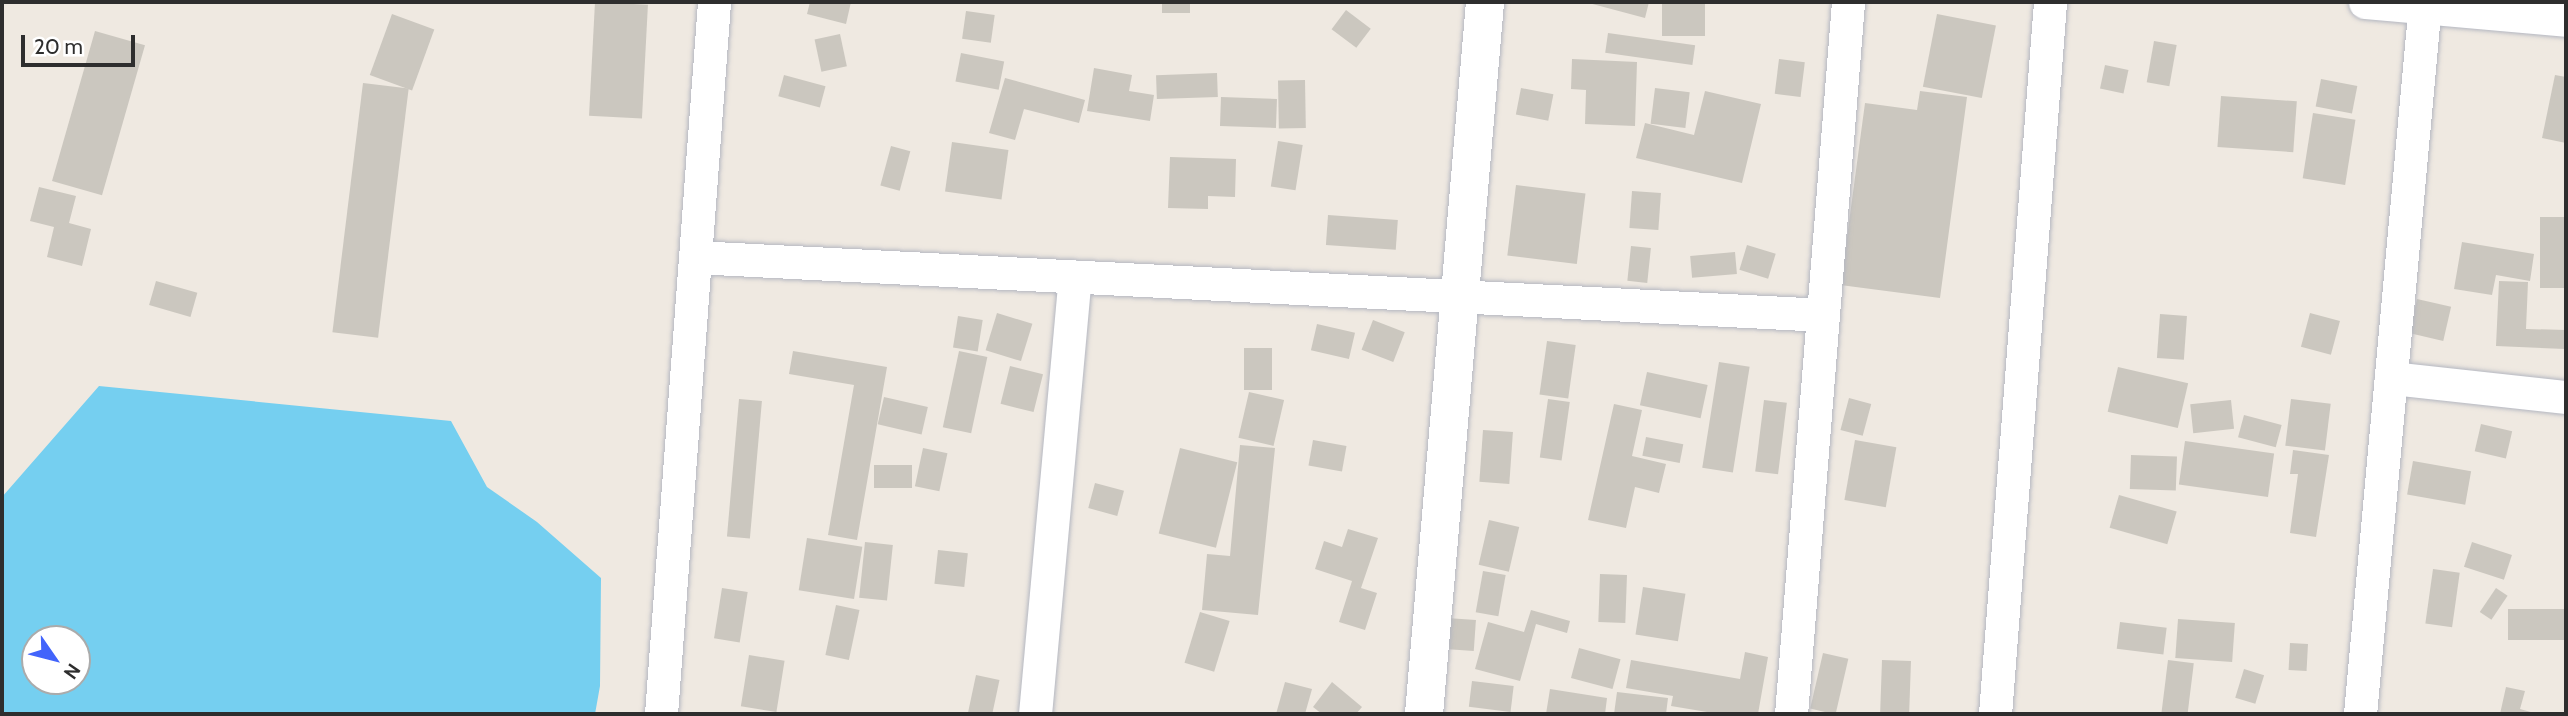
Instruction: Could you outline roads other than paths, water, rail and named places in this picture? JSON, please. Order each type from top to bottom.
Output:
[{"type":"street","points":[[661,714],[714,2]]},
{"type":"street","points":[[1424,714],[1485,2]]},
{"type":"street","points":[[1791,714],[1848,2]]},
{"type":"street","points":[[1995,714],[2050,2]]},
{"type":"street","points":[[2365,2],[2425,4],[2566,20]]},
{"type":"street","points":[[2360,714],[2425,4]]},
{"type":"street","points":[[695,257],[1823,315]]},
{"type":"street","points":[[1035,714],[1075,277]]},
{"type":"street","points":[[2391,378],[2566,397]]},
{"type":"water","points":[[99,386],[451,421],[487,487],[537,522],[601,578],[600,686],[595,714],[2,714],[2,497]]}]
